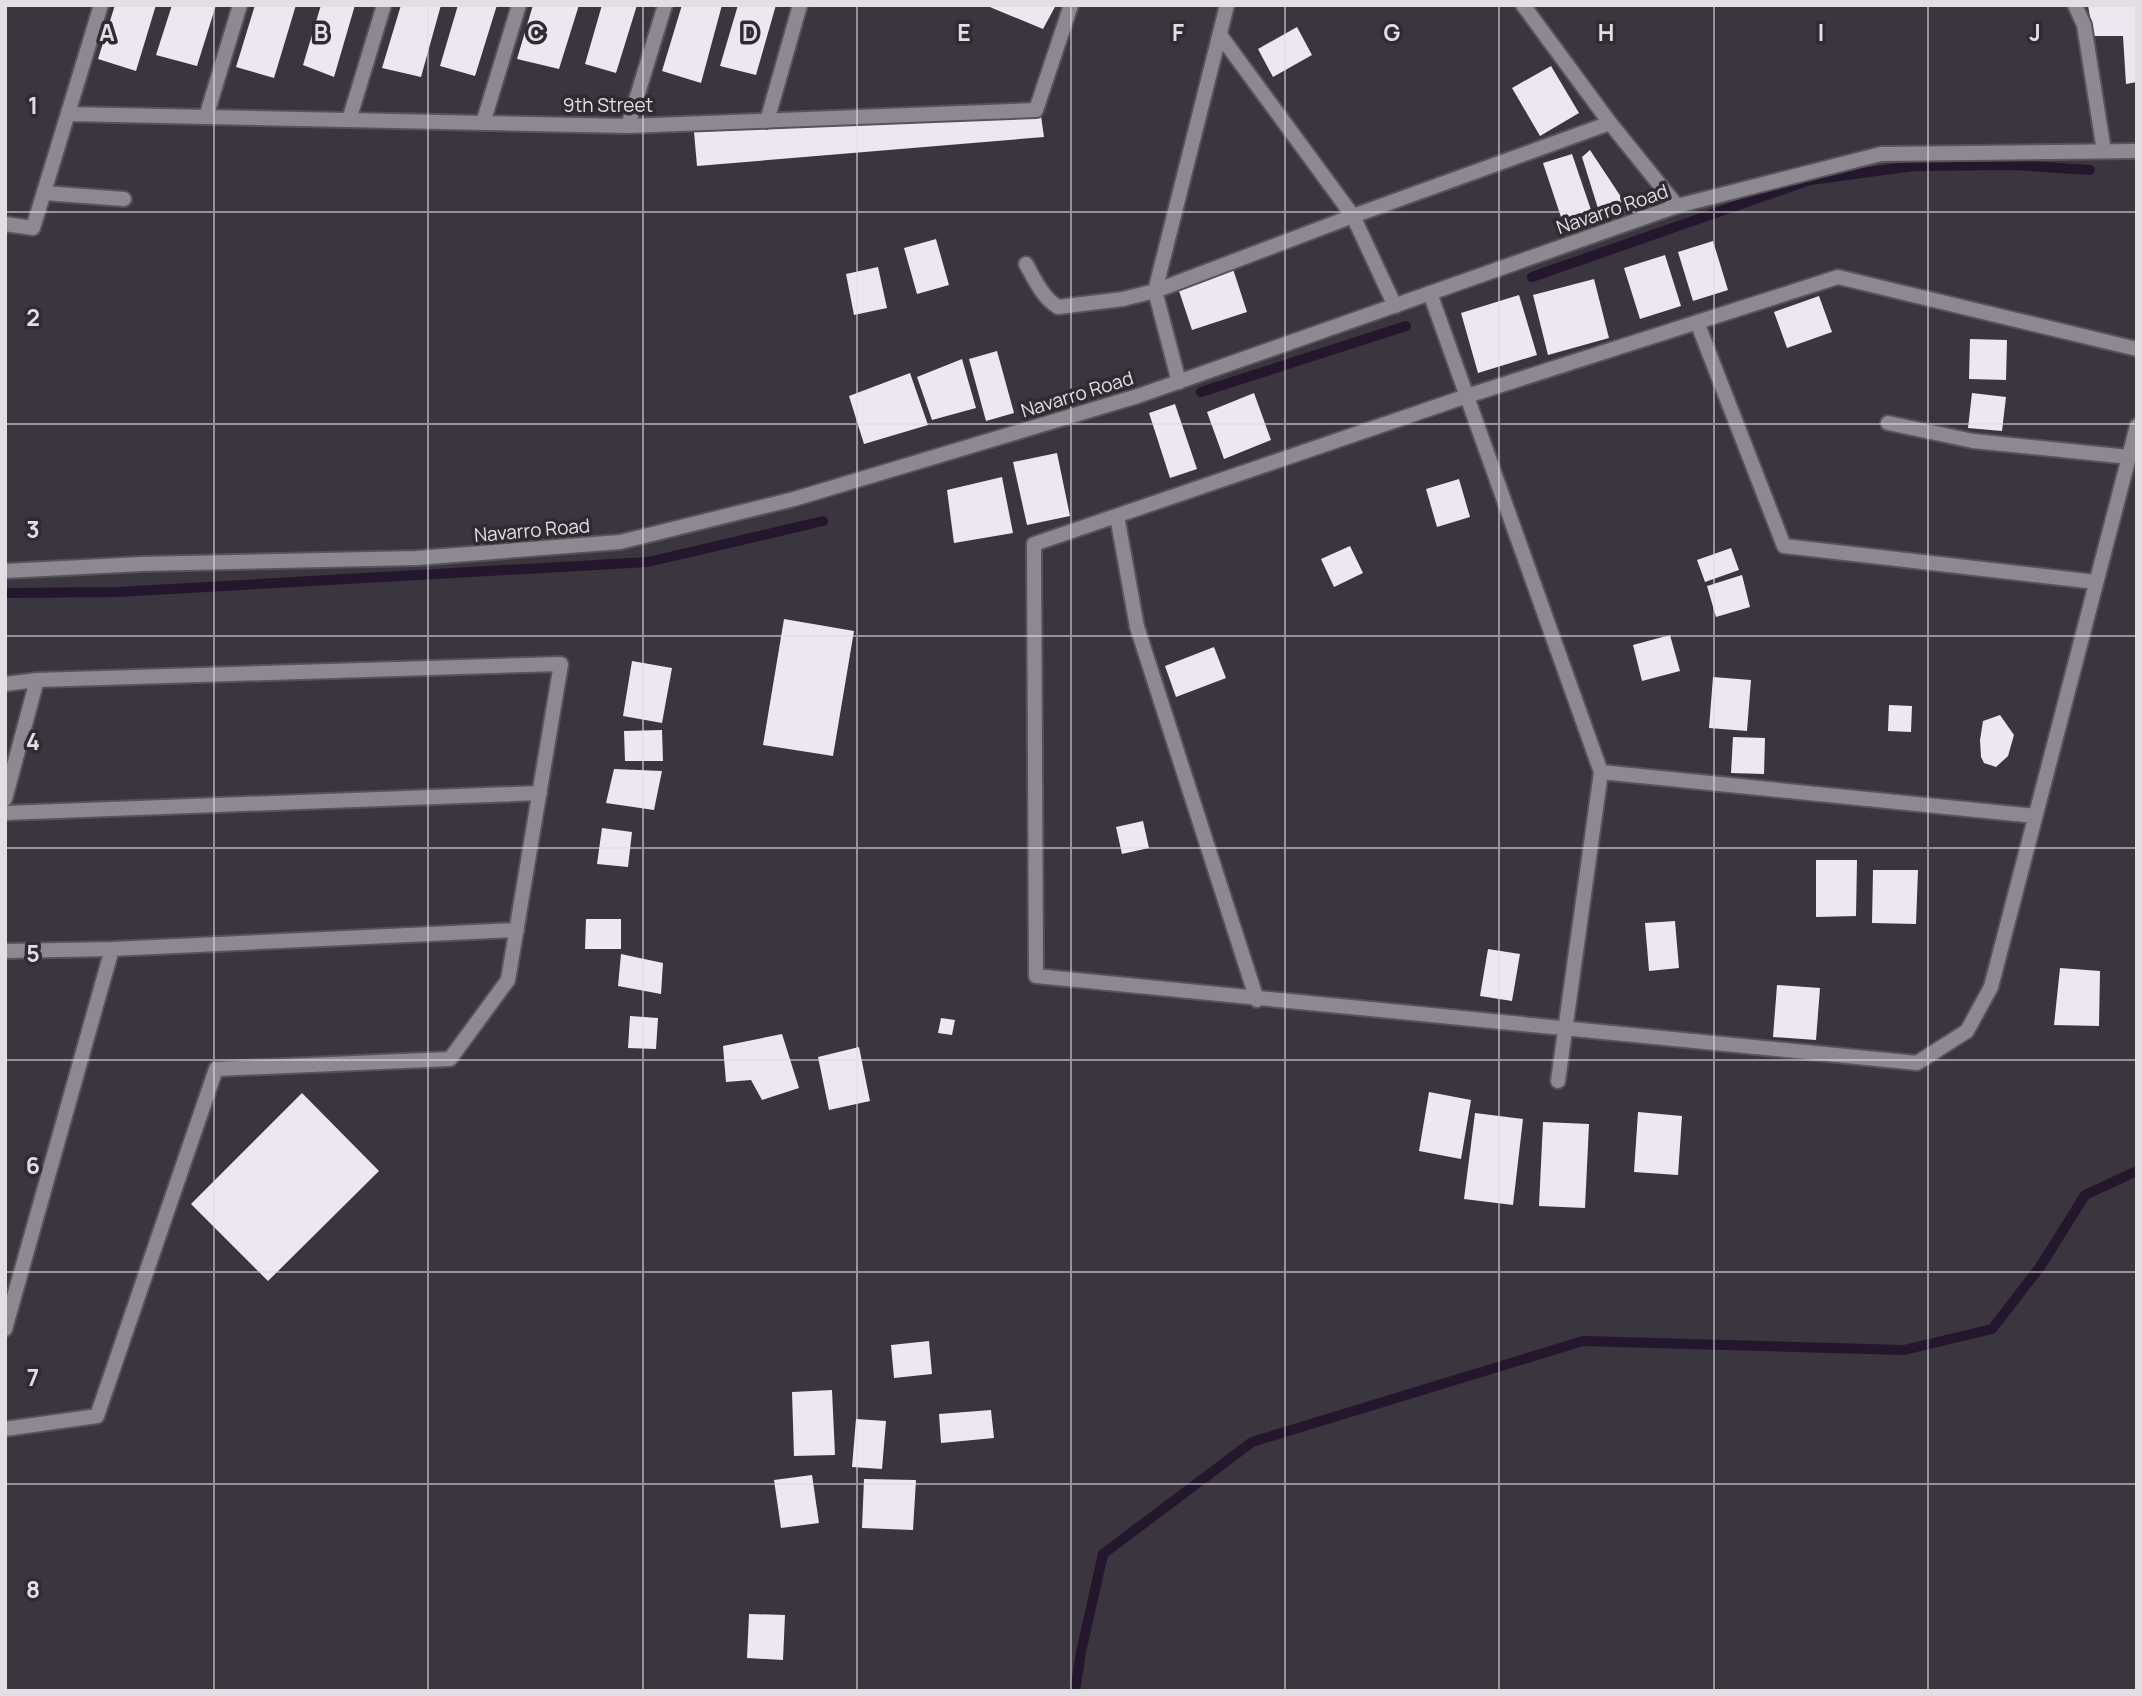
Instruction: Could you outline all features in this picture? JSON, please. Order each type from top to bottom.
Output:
[{"type":"street","points":[[5,224],[33,228],[102,5]]},
{"type":"street","points":[[206,117],[240,5]]},
{"type":"street","points":[[349,120],[384,5]]},
{"type":"street","points":[[483,122],[519,5]]},
{"type":"street","points":[[628,126],[665,5]]},
{"type":"street","points":[[768,121],[800,5]]},
{"type":"street","name":"9th Street","points":[[69,114],[628,126],[1036,110],[1071,5]]},
{"type":"street","points":[[1179,382],[1155,291],[1227,5]]},
{"type":"street","points":[[1523,5],[1610,123],[1677,206]]},
{"type":"street","points":[[2075,5],[2084,25],[2104,151]]},
{"type":"street","points":[[1220,35],[1353,216],[1395,306]]},
{"type":"street","points":[[1026,264],[1042,293],[1058,307],[1123,299],[1155,291],[1610,123]]},
{"type":"street","name":"Navarro Road","points":[[5,571],[141,564],[417,558],[620,542],[794,499],[1139,397],[1677,206],[1881,154],[2137,151]]},
{"type":"street","points":[[44,193],[124,199]]},
{"type":"street","points":[[2137,349],[1838,276],[1467,396],[1034,544],[1035,976],[1917,1063],[1967,1031],[1991,987],[2137,426]]},
{"type":"street","points":[[1430,293],[1601,772],[1558,1081]]},
{"type":"street","points":[[1697,322],[1784,546],[2096,582]]},
{"type":"street","points":[[1888,423],[1973,441],[2129,457]]},
{"type":"street","points":[[1117,516],[1137,627],[1257,1000]]},
{"type":"street","points":[[5,684],[37,680],[561,664],[508,981],[450,1059],[216,1069],[97,1416],[5,1429]]},
{"type":"street","points":[[5,799],[37,680]]},
{"type":"street","points":[[1601,772],[2035,816]]},
{"type":"street","points":[[5,813],[540,793]]},
{"type":"street","points":[[5,951],[112,949],[517,930]]},
{"type":"street","points":[[5,1328],[112,949]]},
{"type":"building","points":[[115,5],[156,5],[136,71],[98,59]]},
{"type":"building","points":[[172,5],[216,5],[197,66],[156,55]]},
{"type":"building","points":[[255,5],[296,5],[274,78],[236,67]]},
{"type":"building","points":[[321,5],[355,5],[334,77],[303,65]]},
{"type":"building","points":[[401,5],[441,5],[421,77],[382,68]]},
{"type":"building","points":[[458,5],[497,5],[475,76],[440,66]]},
{"type":"building","points":[[533,5],[579,5],[559,69],[517,59]]},
{"type":"building","points":[[602,5],[637,5],[616,73],[585,64]]},
{"type":"building","points":[[682,5],[722,5],[701,83],[662,71]]},
{"type":"building","points":[[738,5],[776,5],[756,75],[720,66]]},
{"type":"building","points":[[985,5],[1056,5],[1043,29]]},
{"type":"building","points":[[2088,5],[2137,5],[2137,82],[2126,84],[2123,36],[2093,36]]},
{"type":"building","points":[[1297,27],[1312,55],[1273,77],[1258,49]]},
{"type":"building","points":[[1551,66],[1579,113],[1540,136],[1512,88]]},
{"type":"building","points":[[1041,116],[1044,137],[697,166],[694,132]]},
{"type":"building","points":[[1590,150],[1627,206],[1601,218],[1582,157]]},
{"type":"building","points":[[1572,154],[1591,210],[1562,220],[1543,163]]},
{"type":"building","points":[[936,239],[949,285],[917,294],[904,248]]},
{"type":"building","points":[[1713,241],[1728,290],[1693,301],[1678,252]]},
{"type":"building","points":[[1665,255],[1681,306],[1640,319],[1624,268]]},
{"type":"building","points":[[878,267],[887,308],[854,315],[846,274]]},
{"type":"building","points":[[1233,269],[1247,312],[1192,330],[1178,288]]},
{"type":"building","points":[[1594,279],[1609,338],[1548,355],[1533,295]]},
{"type":"building","points":[[1519,295],[1537,355],[1478,373],[1461,313]]},
{"type":"building","points":[[1819,296],[1832,332],[1787,348],[1774,312]]},
{"type":"building","points":[[1970,339],[2007,340],[2006,380],[1969,379]]},
{"type":"building","points":[[997,351],[1014,413],[986,421],[969,359]]},
{"type":"building","points":[[962,359],[976,408],[932,420],[917,377]]},
{"type":"building","points":[[910,373],[928,425],[864,444],[849,396]]},
{"type":"building","points":[[1254,393],[1271,440],[1224,459],[1207,412]]},
{"type":"building","points":[[1972,393],[2006,397],[2002,431],[1968,428]]},
{"type":"building","points":[[1175,404],[1197,469],[1170,478],[1149,413]]},
{"type":"building","points":[[1057,453],[1070,516],[1027,525],[1013,462]]},
{"type":"building","points":[[1002,477],[1013,533],[954,543],[947,490]]},
{"type":"building","points":[[1459,479],[1470,517],[1437,527],[1426,489]]},
{"type":"building","points":[[1350,546],[1363,573],[1334,587],[1321,559]]},
{"type":"building","points":[[1731,548],[1739,570],[1705,582],[1697,560]]},
{"type":"building","points":[[1742,575],[1750,607],[1716,617],[1707,586]]},
{"type":"building","points":[[784,619],[854,631],[833,756],[763,745]]},
{"type":"building","points":[[1670,635],[1680,671],[1642,681],[1633,645]]},
{"type":"building","points":[[1214,647],[1226,678],[1176,697],[1165,666]]},
{"type":"building","points":[[632,661],[672,668],[662,723],[623,716]]},
{"type":"building","points":[[1713,677],[1751,680],[1747,731],[1709,728]]},
{"type":"building","points":[[1889,705],[1912,706],[1911,732],[1888,731]]},
{"type":"building","points":[[2000,715],[2014,735],[2008,756],[1996,767],[1984,763],[1980,740],[1983,721]]},
{"type":"building","points":[[662,730],[663,761],[625,761],[624,731]]},
{"type":"building","points":[[1733,737],[1765,738],[1764,774],[1731,773]]},
{"type":"building","points":[[614,769],[662,771],[654,810],[606,803]]},
{"type":"building","points":[[1143,821],[1149,848],[1122,854],[1116,827]]},
{"type":"building","points":[[602,828],[632,832],[628,867],[597,864]]},
{"type":"building","points":[[1816,860],[1857,860],[1856,916],[1816,917]]},
{"type":"building","points":[[1873,870],[1918,870],[1916,924],[1872,923]]},
{"type":"building","points":[[586,919],[621,919],[621,949],[585,949]]},
{"type":"building","points":[[1675,921],[1679,968],[1649,971],[1645,923]]},
{"type":"building","points":[[1488,949],[1520,954],[1512,1001],[1480,996]]},
{"type":"building","points":[[621,954],[663,963],[661,994],[618,986]]},
{"type":"building","points":[[2060,968],[2100,971],[2099,1026],[2054,1025]]},
{"type":"building","points":[[1777,985],[1820,988],[1816,1040],[1773,1037]]},
{"type":"building","points":[[630,1016],[658,1018],[656,1049],[628,1048]]},
{"type":"building","points":[[941,1018],[955,1020],[952,1035],[938,1033]]},
{"type":"building","points":[[782,1034],[799,1088],[762,1100],[751,1080],[726,1082],[723,1046]]},
{"type":"building","points":[[859,1047],[870,1101],[829,1110],[818,1057]]},
{"type":"building","points":[[1429,1092],[1471,1100],[1461,1159],[1419,1151]]},
{"type":"building","points":[[302,1093],[379,1171],[268,1281],[191,1204]]},
{"type":"building","points":[[1638,1112],[1682,1116],[1678,1175],[1634,1172]]},
{"type":"building","points":[[1475,1113],[1523,1119],[1513,1205],[1464,1199]]},
{"type":"building","points":[[1543,1122],[1589,1124],[1585,1208],[1539,1206]]},
{"type":"building","points":[[929,1341],[932,1374],[894,1378],[891,1345]]},
{"type":"building","points":[[832,1390],[835,1455],[794,1456],[792,1392]]},
{"type":"building","points":[[991,1410],[994,1438],[941,1443],[939,1414]]},
{"type":"building","points":[[856,1419],[886,1421],[882,1469],[852,1467]]},
{"type":"building","points":[[812,1475],[819,1523],[781,1528],[774,1480]]},
{"type":"building","points":[[864,1479],[916,1480],[913,1530],[862,1528]]},
{"type":"building","points":[[749,1614],[785,1615],[783,1660],[747,1658]]},
{"type":"waterway","points":[[1532,277],[1810,180],[1914,166],[2014,165],[2090,170]]},
{"type":"waterway","points":[[1201,392],[1406,326]]},
{"type":"waterway","points":[[5,593],[117,592],[648,562],[823,521]]},
{"type":"waterway","points":[[1075,1691],[1103,1554],[1252,1442],[1583,1341],[1904,1350],[1992,1329],[2040,1267],[2085,1195],[2137,1171]]}]
